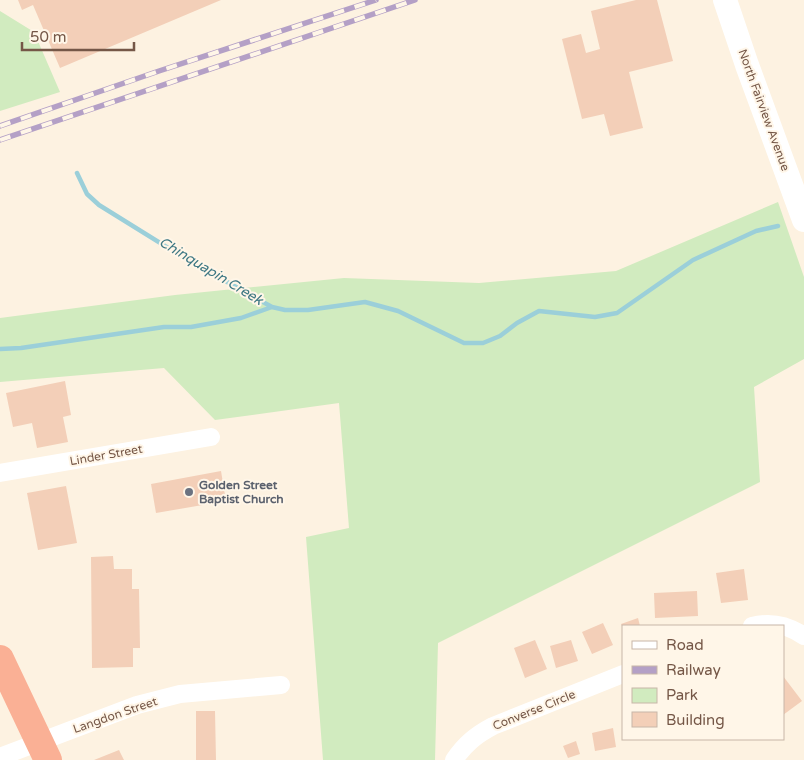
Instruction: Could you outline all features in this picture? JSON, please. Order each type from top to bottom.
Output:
[{"type":"highway","points":[[0,659],[44,751]]},
{"type":"street","name":"North Fairview Avenue","points":[[725,0],[746,65],[804,220]]},
{"type":"street","name":"Linder Street","points":[[0,473],[211,436]]},
{"type":"street","points":[[758,625],[771,623],[780,625]]},
{"type":"street","points":[[784,626],[804,636]]},
{"type":"street","name":"Converse Circle","points":[[454,760],[464,745],[477,734],[622,674]]},
{"type":"street","name":"Langdon Street","points":[[0,757],[44,751],[137,705],[180,694],[281,685]]},
{"type":"green space","points":[[0,11],[34,32],[60,92],[0,111]]},
{"type":"green space","points":[[778,202],[804,277],[804,359],[754,387],[760,482],[438,643],[435,760],[323,760],[306,537],[349,528],[339,403],[215,420],[164,368],[0,382],[0,318],[175,295],[344,278],[479,283],[616,271]]},
{"type":"building","points":[[18,0],[221,0],[60,68],[33,5],[22,10]]},
{"type":"building","points":[[636,0],[657,0],[673,61],[629,72],[643,128],[610,136],[604,114],[582,119],[562,39],[581,34],[586,53],[600,49],[591,11]]},
{"type":"building","points":[[65,381],[71,415],[63,417],[68,442],[37,448],[32,423],[13,427],[6,393]]},
{"type":"building","name":"Golden Street Baptist Church","points":[[221,471],[226,501],[156,513],[151,484]]},
{"type":"building","points":[[66,486],[77,543],[38,550],[27,493]]},
{"type":"building","points":[[113,556],[114,569],[132,569],[132,589],[139,589],[140,648],[133,648],[133,667],[92,668],[91,557]]},
{"type":"building","points":[[744,569],[748,600],[721,603],[716,573]]},
{"type":"building","points":[[697,591],[698,616],[655,618],[654,593]]},
{"type":"building","points":[[638,618],[640,625],[622,626],[621,624]]},
{"type":"building","points":[[603,623],[613,645],[592,654],[582,632]]},
{"type":"building","points":[[535,640],[547,669],[525,678],[514,648]]},
{"type":"building","points":[[571,640],[578,661],[556,668],[550,646]]},
{"type":"building","points":[[784,677],[802,701],[784,714]]},
{"type":"building","points":[[196,711],[215,711],[216,760],[196,760]]},
{"type":"building","points":[[613,728],[616,747],[595,751],[592,733]]},
{"type":"building","points":[[576,741],[580,754],[568,758],[563,746]]},
{"type":"building","points":[[119,750],[124,760],[94,760]]},
{"type":"waterway","name":"Chinquapin Creek","points":[[77,173],[87,194],[99,205],[186,259],[272,307],[285,310],[308,310],[365,302],[398,311],[464,343],[483,343],[500,336],[517,323],[539,311],[595,317],[617,313],[693,260],[756,231],[778,226]]},
{"type":"waterway","points":[[0,349],[21,348],[164,327],[191,327],[241,318],[272,307]]},
{"type":"railway","points":[[0,126],[159,71],[376,0]]},
{"type":"railway","points":[[0,140],[415,0]]},
{"type":"place","name":"Golden Street Baptist Church","points":[[189,492]]}]
